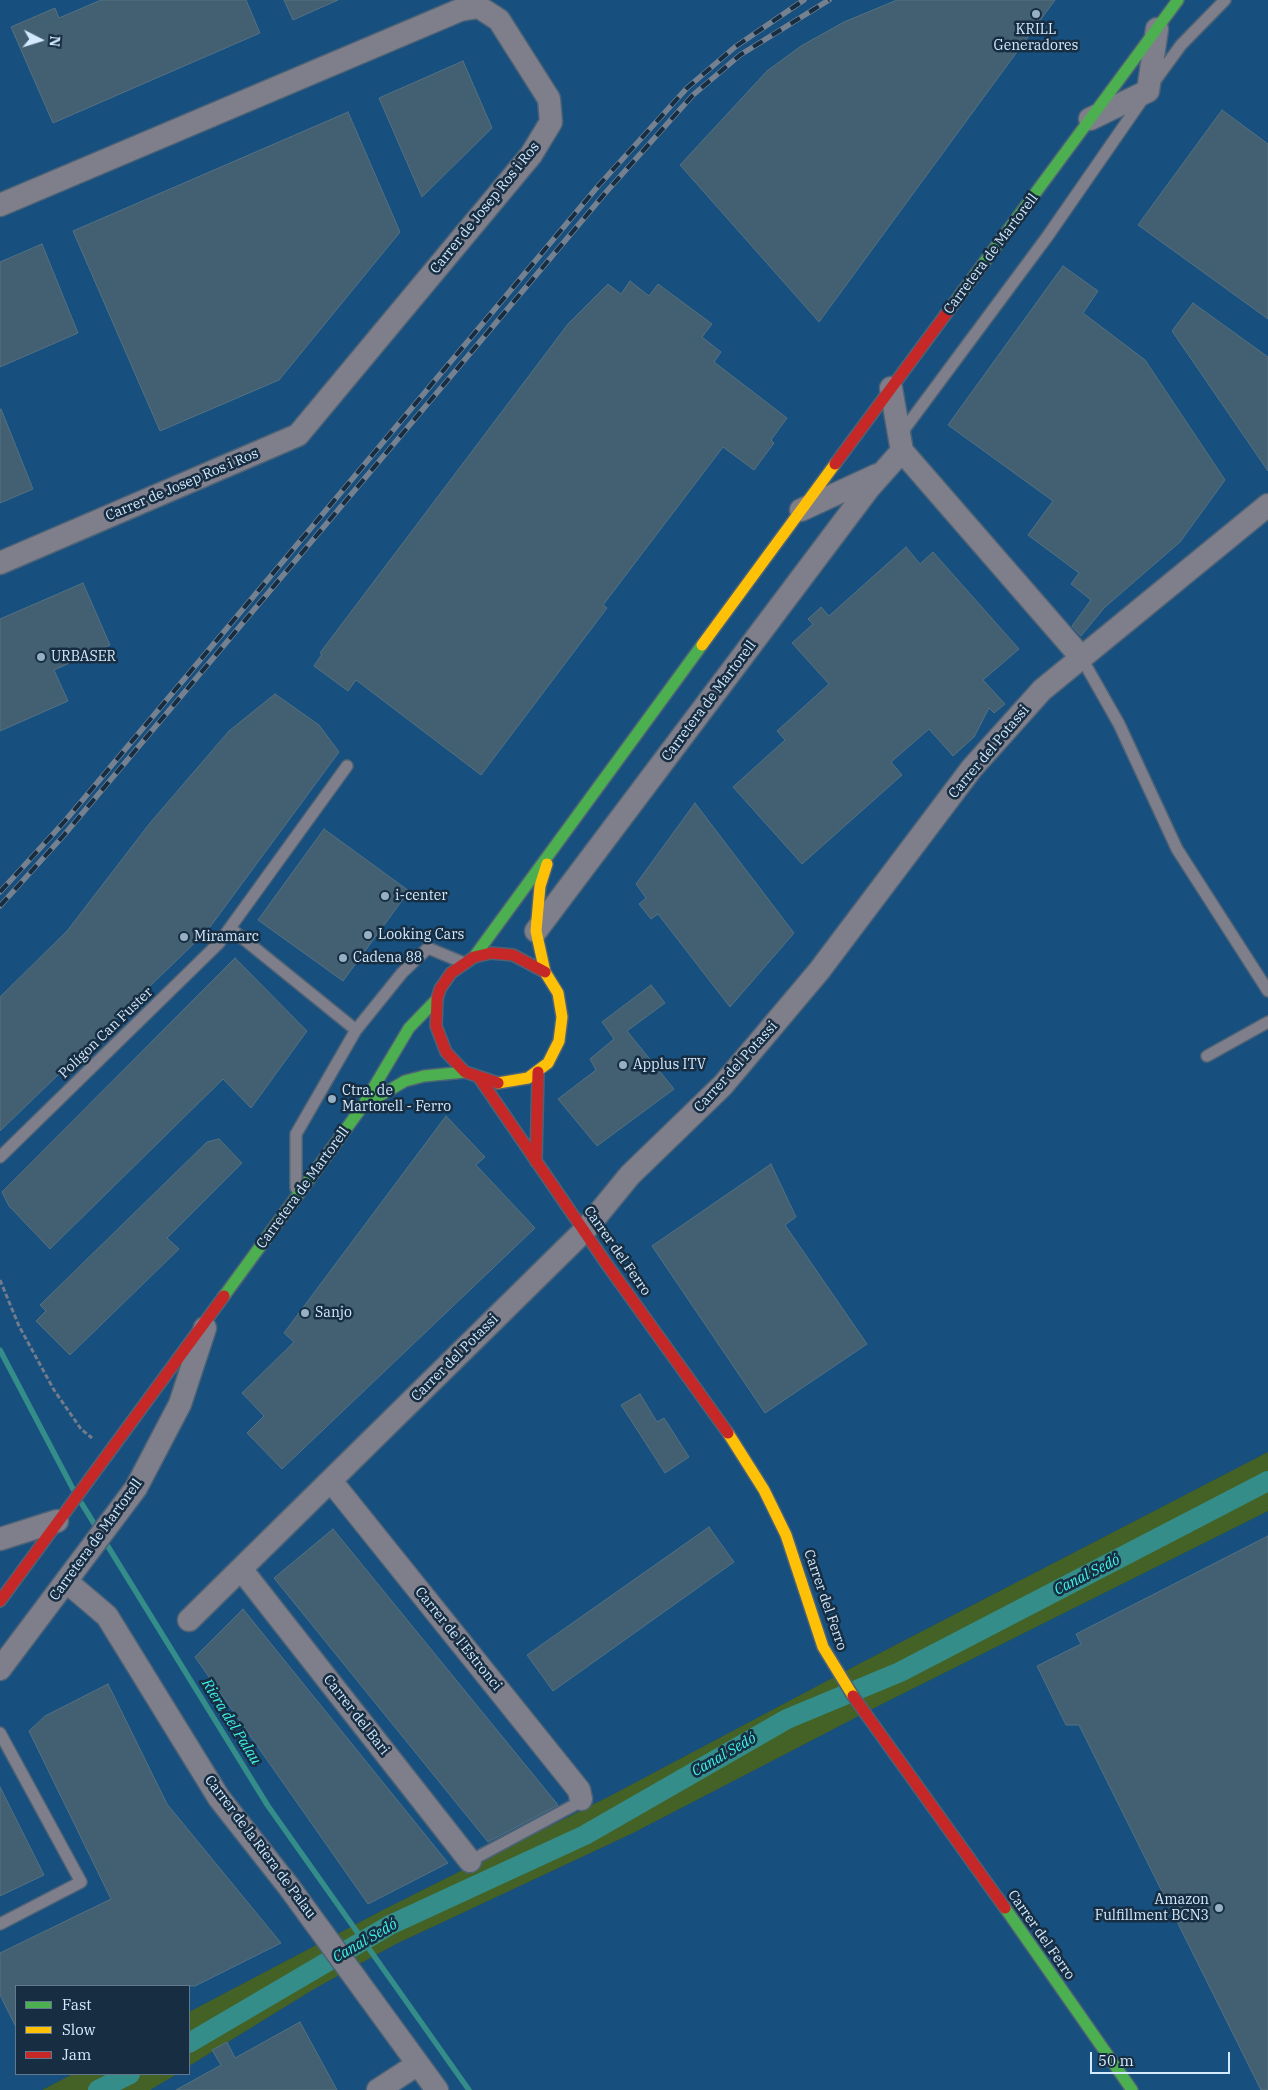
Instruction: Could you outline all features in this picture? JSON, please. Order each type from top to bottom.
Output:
[{"type":"main road","name":"Carretera de Martorell","points":[[550,853],[540,886],[536,931],[545,972],[558,993],[562,1017],[561,1030],[554,1053],[538,1072],[528,1078],[498,1083],[480,1079],[465,1072],[446,1052],[436,1026],[437,999],[440,989],[451,973],[470,960],[550,853],[1178,0]]},
{"type":"main road","points":[[470,960],[491,953],[513,955],[545,972]]},
{"type":"main road","name":"Carretera de Martorell","points":[[0,1601],[362,1107],[409,1028],[437,999]]},
{"type":"main road","name":"Carretera de Martorell","points":[[362,1107],[405,1080],[465,1072]]},
{"type":"main road","points":[[536,1162],[538,1072]]},
{"type":"main road","name":"Carrer del Ferro","points":[[480,1079],[608,1266],[724,1427],[764,1490],[786,1535],[824,1647],[834,1669],[862,1712],[965,1852],[1132,2090]]},
{"type":"street","name":"Carrer de Josep Ros i Ros","points":[[0,205],[460,10],[479,8],[499,20],[549,99],[552,122],[531,155],[298,435],[0,563]]},
{"type":"street","name":"Carretera de Martorell","points":[[1090,119],[1148,91],[1157,29]]},
{"type":"street","points":[[891,388],[901,444],[1081,657]]},
{"type":"street","name":"Carretera de Martorell","points":[[536,931],[869,488],[883,472],[901,444]]},
{"type":"street","name":"Carretera de Martorell","points":[[801,510],[883,472]]},
{"type":"street","name":"Carrer del Potassi","points":[[189,1620],[585,1230],[630,1175],[723,1085],[813,979],[972,768],[1042,690],[1268,505]]},
{"type":"street","name":"Carretera de Martorell","points":[[0,1669],[136,1488],[180,1404],[209,1317]]},
{"type":"street","name":"Carrer de l'Estronci","points":[[330,1481],[579,1790],[581,1799]]},
{"type":"street","points":[[0,1539],[57,1522]]},
{"type":"street","name":"Carrer del Bari","points":[[241,1569],[470,1861]]},
{"type":"street","name":"Carrer de la Riera de Palau","points":[[67,1582],[107,1616],[219,1798],[325,1934],[438,2090]]},
{"type":"street","points":[[378,2090],[418,2064]]},
{"type":"lane","points":[[901,444],[1181,45],[1225,0]]},
{"type":"lane","points":[[1081,657],[1119,724],[1177,848],[1268,991]]},
{"type":"lane","name":"Polígon Can Fuster","points":[[0,1156],[219,943],[347,766]]},
{"type":"lane","points":[[230,928],[356,1030]]},
{"type":"lane","points":[[296,1197],[296,1134],[356,1030],[402,974],[428,948],[470,960]]},
{"type":"lane","points":[[1207,1056],[1268,1022]]},
{"type":"lane","points":[[0,1924],[81,1882],[1,1736]]},
{"type":"lane","points":[[470,1861],[578,1803],[581,1799]]},
{"type":"path","points":[[0,1280],[19,1326],[54,1390],[81,1428],[108,1452]]},
{"type":"shaded area","points":[[0,0],[1268,0],[1268,1452],[857,1665],[610,1796],[383,1910],[190,2011],[190,1985],[15,1985],[15,2075],[71,2075],[42,2090],[0,2090]]},
{"type":"shaded area","points":[[1268,1511],[1268,2090],[150,2090],[175,2075],[190,2075],[190,2065],[314,1989],[396,1944],[633,1833],[878,1706]]},
{"type":"green space","points":[[1268,1452],[1268,1511],[878,1706],[633,1833],[396,1944],[314,1989],[190,2065],[190,2011],[383,1910],[610,1796],[857,1665]]},
{"type":"green space","points":[[71,2075],[175,2075],[150,2090],[42,2090]]},
{"type":"building","points":[[101,0],[246,0],[260,33],[53,123],[11,27],[55,8],[59,18]]},
{"type":"building","points":[[284,0],[338,0],[293,20]]},
{"type":"building","points":[[897,0],[1055,0],[819,322],[680,165],[767,71],[801,46],[844,22]]},
{"type":"building","points":[[463,61],[492,128],[422,197],[379,98]]},
{"type":"building","points":[[1222,110],[1268,144],[1268,319],[1138,225]]},
{"type":"building","points":[[348,112],[400,232],[279,380],[160,431],[73,231]]},
{"type":"building","points":[[42,244],[78,333],[0,367],[0,262]]},
{"type":"building","points":[[1063,266],[1098,291],[1083,313],[1145,360],[1225,480],[1180,542],[1104,608],[1081,636],[1072,626],[1091,600],[1071,584],[1079,573],[1028,535],[1053,501],[948,425]]},
{"type":"building","points":[[630,281],[649,296],[658,284],[712,324],[702,337],[721,352],[714,362],[787,418],[771,440],[774,443],[754,470],[723,447],[603,605],[607,608],[481,775],[356,680],[348,691],[314,666],[322,654],[320,653],[568,324],[608,284],[621,294]]},
{"type":"building","points":[[1193,303],[1268,357],[1268,471],[1172,331]]},
{"type":"building","points":[[0,410],[33,489],[0,503]]},
{"type":"building","points":[[906,547],[920,564],[933,552],[1019,649],[983,680],[1005,704],[994,713],[989,708],[974,737],[953,756],[929,729],[891,762],[902,775],[802,864],[733,787],[785,740],[777,731],[829,684],[792,643],[813,624],[808,619],[821,607],[829,616]]},
{"type":"building","name":"URBASER","points":[[83,583],[110,645],[54,670],[68,701],[0,731],[0,619]]},
{"type":"building","points":[[275,694],[319,725],[339,752],[207,931],[0,1131],[0,997],[67,931],[150,823],[229,731]]},
{"type":"building","points":[[695,803],[794,933],[730,1007],[658,914],[651,919],[639,904],[646,898],[636,884]]},
{"type":"building","points":[[324,829],[409,891],[343,981],[258,920]]},
{"type":"building","points":[[235,958],[307,1031],[251,1108],[223,1079],[50,1249],[9,1206],[2,1192]]},
{"type":"building","name":"Applus ITV","points":[[651,985],[665,1003],[627,1031],[674,1089],[597,1146],[558,1099],[596,1070],[590,1059],[614,1039],[602,1022]]},
{"type":"building","points":[[446,1116],[485,1157],[476,1165],[535,1228],[282,1469],[247,1433],[264,1416],[242,1393],[294,1342],[284,1333]]},
{"type":"building","points":[[219,1139],[242,1163],[167,1238],[179,1249],[70,1355],[36,1321],[46,1311],[40,1305],[207,1142]]},
{"type":"building","points":[[771,1164],[796,1217],[785,1225],[867,1344],[765,1413],[652,1246]]},
{"type":"building","points":[[640,1394],[657,1422],[664,1418],[689,1457],[665,1473],[621,1405]]},
{"type":"building","points":[[709,1527],[734,1562],[553,1691],[527,1655]]},
{"type":"building","points":[[333,1529],[558,1805],[488,1842],[274,1578]]},
{"type":"building","name":"Amazon Fulfillment BCN3","points":[[1268,1536],[1268,2090],[1261,2090],[1079,1725],[1066,1725],[1037,1666],[1081,1644],[1076,1634]]},
{"type":"building","points":[[243,1609],[448,1863],[368,1904],[195,1657]]},
{"type":"building","points":[[108,1684],[167,1804],[281,1943],[195,1986],[15,1985],[15,2025],[0,1995],[0,1953],[111,1899],[29,1731],[45,1716]]},
{"type":"building","points":[[0,1787],[44,1875],[0,1896]]},
{"type":"building","points":[[300,2022],[337,2090],[176,2090],[221,2065],[212,2050],[227,2042],[235,2058]]},
{"type":"waterway","name":"Riera del Palau","points":[[0,1350],[73,1489]]},
{"type":"waterway","name":"Canal Sedó","points":[[190,2042],[390,1925],[585,1835],[787,1719],[900,1672],[1268,1481]]},
{"type":"waterway","name":"Riera del Palau","points":[[82,1504],[98,1530]]},
{"type":"waterway","name":"Riera del Palau","points":[[104,1540],[268,1806],[469,2090]]},
{"type":"waterway","name":"Canal Sedó","points":[[98,2090],[128,2075]]},
{"type":"railway","points":[[0,892],[65,821],[599,185],[687,88],[735,47],[804,0]]},
{"type":"railway","points":[[0,906],[64,835],[607,191],[693,95],[740,55],[829,0]]},
{"type":"traffic: fast","points":[[949,310],[1178,0]]},
{"type":"traffic: fast","points":[[474,957],[702,645]]},
{"type":"traffic: fast","points":[[224,1296],[362,1107],[409,1028],[437,999]]},
{"type":"traffic: fast","points":[[364,1105],[405,1081],[424,1076],[465,1072]]},
{"type":"traffic: fast","points":[[1005,1908],[1132,2090]]},
{"type":"traffic: slow","points":[[702,645],[835,464]]},
{"type":"traffic: slow","points":[[498,1083],[528,1078],[548,1063],[559,1041],[562,1017],[558,993],[545,972],[536,931],[540,886],[547,864]]},
{"type":"traffic: slow","points":[[728,1433],[764,1490],[786,1535],[823,1647],[853,1696]]},
{"type":"traffic: jam","points":[[835,464],[949,310]]},
{"type":"traffic: jam","points":[[498,1083],[465,1072],[446,1052],[436,1026],[437,999],[440,989],[451,973],[474,957],[491,953],[513,955],[545,972]]},
{"type":"traffic: jam","points":[[536,1162],[538,1072]]},
{"type":"traffic: jam","points":[[480,1079],[608,1266],[728,1433]]},
{"type":"traffic: jam","points":[[0,1601],[224,1296]]},
{"type":"traffic: jam","points":[[853,1696],[1005,1908]]},
{"type":"place","name":"KRILL Generadores","points":[[1036,14]]},
{"type":"place","name":"URBASER","points":[[41,657]]},
{"type":"place","name":"i-center","points":[[385,896]]},
{"type":"place","name":"Looking Cars","points":[[368,935]]},
{"type":"place","name":"Miramarc","points":[[184,937]]},
{"type":"place","name":"Cadena 88","points":[[343,958]]},
{"type":"place","name":"Applus ITV","points":[[623,1065]]},
{"type":"place","name":"Ctra. de Martorell - Ferro","points":[[332,1099]]},
{"type":"place","name":"Sanjo","points":[[305,1313]]},
{"type":"place","name":"Amazon Fulfillment BCN3","points":[[1219,1908]]}]
